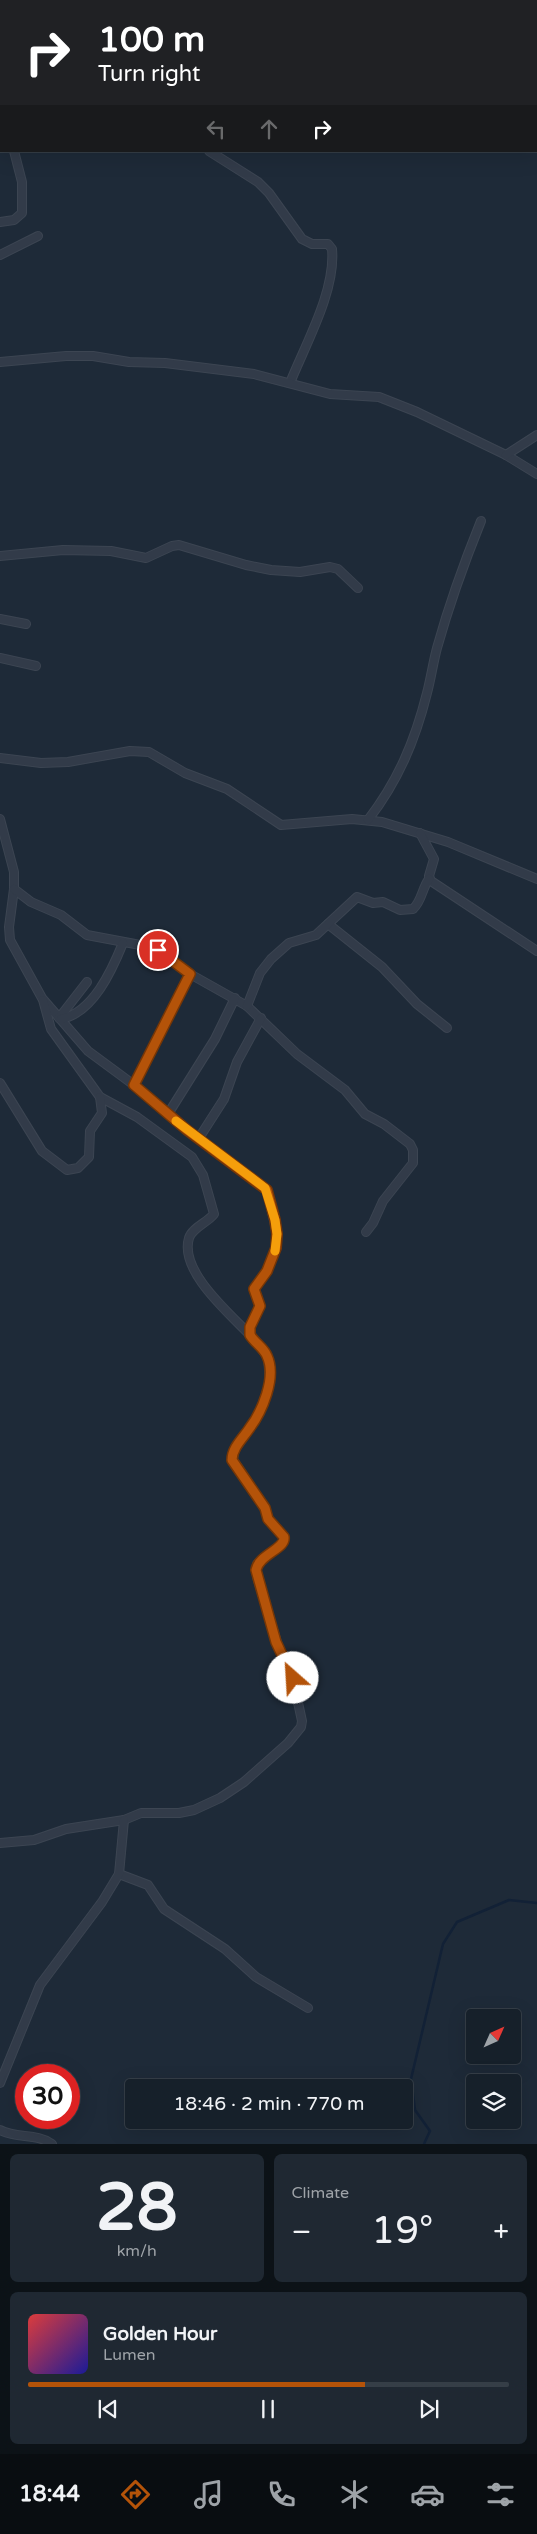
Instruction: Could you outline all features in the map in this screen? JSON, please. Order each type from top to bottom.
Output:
[{"type":"street","points":[[0,222],[14,220],[22,213],[22,182],[14,152]]},
{"type":"street","points":[[211,152],[258,182],[302,239],[312,244],[328,244],[332,249],[330,276],[323,302],[290,383]]},
{"type":"street","points":[[0,255],[38,236]]},
{"type":"street","points":[[0,362],[79,355],[236,372],[290,383],[330,394],[379,397],[417,412],[506,455],[537,474]]},
{"type":"street","points":[[506,455],[537,434]]},
{"type":"street","points":[[368,820],[385,798],[403,766],[425,701],[434,656],[453,592],[481,522]]},
{"type":"street","points":[[0,556],[63,550],[111,551],[146,558],[165,548],[179,545],[246,565],[271,570],[300,572],[330,567],[345,573],[358,588]]},
{"type":"street","points":[[0,619],[26,624]]},
{"type":"street","points":[[0,658],[36,666]]},
{"type":"street","points":[[0,758],[41,763],[68,762],[130,751],[149,752],[185,774],[226,789],[281,825],[368,820],[399,825],[537,879]]},
{"type":"street","points":[[0,819],[11,857],[14,889],[9,927],[10,940],[42,998],[88,1052],[134,1085],[168,1114],[265,1188],[272,1206],[277,1234],[276,1248],[267,1271],[254,1289],[260,1306],[250,1327],[250,1335]]},
{"type":"street","points":[[247,1006],[260,973],[271,959],[289,944],[316,936],[357,897],[373,902],[383,902],[400,910],[413,909],[420,901],[434,860],[420,833]]},
{"type":"street","points":[[429,879],[460,902],[537,951]]},
{"type":"street","points":[[14,889],[31,902],[61,915],[86,935],[151,947],[190,974],[235,998],[261,1018],[297,1054],[327,1079],[345,1090],[364,1114],[392,1130],[413,1150],[413,1163],[410,1169],[387,1195],[373,1223],[366,1232]]},
{"type":"street","points":[[328,924],[382,967],[417,1004],[447,1028]]},
{"type":"street","points":[[60,1018],[73,1015],[97,992],[112,970],[122,943]]},
{"type":"street","points":[[134,1085],[190,974]]},
{"type":"street","points":[[60,1018],[86,982]]},
{"type":"street","points":[[0,1843],[34,1840],[78,1826],[124,1820],[141,1813],[179,1813],[194,1810],[220,1798],[244,1782],[277,1754],[301,1727],[301,1714],[290,1670],[280,1652],[257,1577],[257,1564],[282,1544],[284,1537],[268,1519],[265,1508],[232,1460],[234,1451],[259,1414],[270,1383],[268,1357],[203,1285],[188,1251],[189,1238],[214,1214],[207,1185],[198,1164],[192,1157],[137,1117],[100,1097],[51,1029],[42,998]]},
{"type":"street","points":[[168,1114],[216,1039],[235,998]]},
{"type":"street","points":[[199,1138],[224,1098],[237,1062],[261,1018]]},
{"type":"street","points":[[0,1083],[42,1151],[67,1170],[78,1168],[89,1157],[90,1131],[102,1113],[100,1097]]},
{"type":"street","points":[[0,2083],[40,1985],[102,1902],[119,1874],[124,1820]]},
{"type":"street","points":[[119,1874],[148,1885],[164,1909],[225,1948],[256,1978],[308,2008]]},
{"type":"street","points":[[0,2130],[12,2136],[42,2139],[52,2144]]},
{"type":"waterway","points":[[424,2144],[430,2131],[415,2110],[411,2079],[443,1944],[457,1922],[509,1900],[537,1903]]},
{"type":"slow traffic","points":[[176,1121],[267,1190],[277,1234],[275,1251]]},
{"type":"route","points":[[158,950],[176,966],[190,974],[134,1085],[187,1130],[265,1188],[270,1197],[275,1220],[276,1248],[267,1271],[254,1289],[260,1306],[250,1327],[250,1335],[268,1357],[271,1375],[269,1389],[259,1414],[234,1451],[232,1460],[256,1498],[265,1508],[268,1519],[284,1537],[282,1544],[260,1560],[256,1570],[276,1642],[293,1678]]}]
